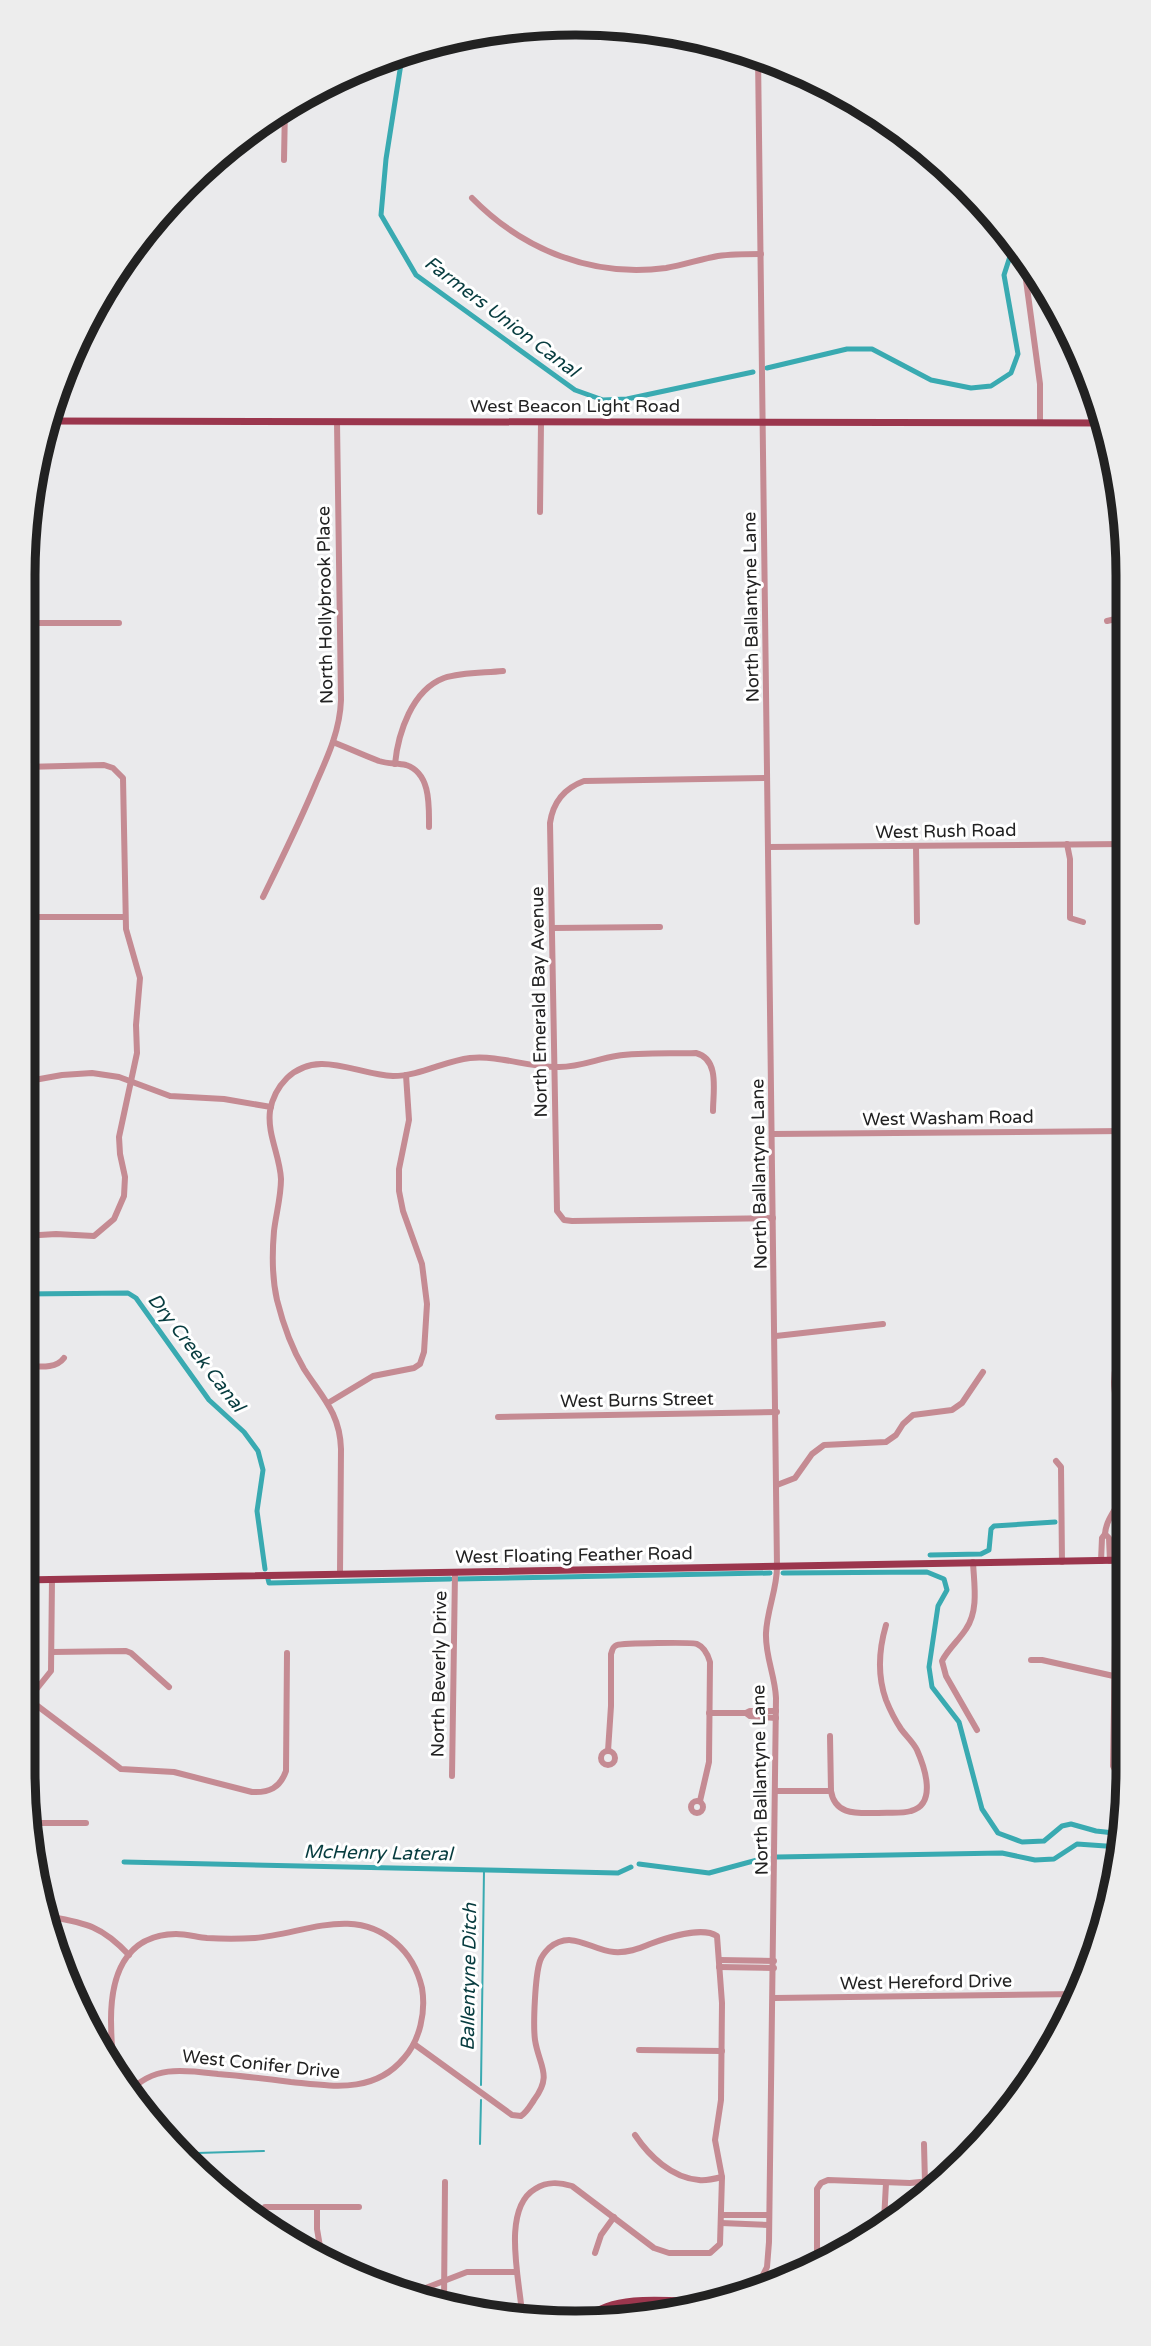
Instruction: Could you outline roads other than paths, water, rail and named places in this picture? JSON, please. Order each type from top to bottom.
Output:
[{"type":"main road","name":"West Beacon Light Road","points":[[59,421],[1094,424]]},
{"type":"main road","name":"West Floating Feather Road","points":[[35,1580],[1116,1560]]},
{"type":"main road","points":[[599,2310],[608,2305],[627,2302],[674,2302]]},
{"type":"street","name":"North Ballantyne Lane","points":[[758,67],[777,1412],[777,1566],[776,1585],[767,1621],[766,1650],[774,1681],[776,1714],[774,1998],[769,2225],[767,2267],[762,2277]]},
{"type":"street","points":[[284,160],[285,120]]},
{"type":"street","points":[[472,198],[499,223],[528,242],[559,256],[592,266],[650,270],[720,256],[761,254]]},
{"type":"street","points":[[1026,277],[1040,384],[1040,423]]},
{"type":"street","name":"North Hollybrook Place","points":[[262,897],[301,819],[339,722],[341,700],[337,422]]},
{"type":"street","points":[[540,512],[541,422]]},
{"type":"street","points":[[1107,621],[1116,619]]},
{"type":"street","points":[[35,622],[119,623]]},
{"type":"street","points":[[395,764],[399,738],[416,701],[425,690],[451,676],[503,671]]},
{"type":"street","points":[[333,743],[381,761],[413,768],[421,777],[428,796],[429,827]]},
{"type":"street","points":[[35,767],[104,765],[119,772],[124,785],[126,929],[139,978],[135,1025],[137,1058],[119,1137],[125,1177],[124,1196],[117,1214],[106,1228],[94,1236],[35,1235]]},
{"type":"street","name":"North Emerald Bay Avenue","points":[[767,778],[591,780],[578,783],[565,791],[556,804],[550,823],[556,1205],[559,1215],[572,1221],[773,1218]]},
{"type":"street","points":[[1067,844],[1070,859],[1070,918],[1083,922]]},
{"type":"street","name":"West Rush Road","points":[[768,847],[1116,844]]},
{"type":"street","points":[[916,846],[917,922]]},
{"type":"street","points":[[35,918],[125,917]]},
{"type":"street","points":[[552,928],[660,927]]},
{"type":"street","points":[[340,1574],[341,1442],[337,1422],[328,1402],[295,1351],[276,1297],[273,1246],[281,1182],[270,1125],[271,1107],[276,1093],[285,1081],[296,1071],[311,1065],[330,1064],[386,1075],[406,1075],[457,1060],[483,1057],[554,1068],[578,1066],[620,1055],[696,1054],[704,1055],[712,1065],[713,1111]]},
{"type":"street","points":[[35,1080],[83,1073],[106,1074],[170,1096],[224,1099],[271,1107]]},
{"type":"street","points":[[328,1402],[373,1376],[414,1368],[423,1358],[427,1315],[426,1284],[418,1251],[403,1211],[398,1184],[400,1158],[409,1120],[406,1075]]},
{"type":"street","name":"West Washam Road","points":[[772,1134],[1116,1131]]},
{"type":"street","points":[[776,1336],[883,1324]]},
{"type":"street","points":[[35,1366],[54,1366],[64,1358]]},
{"type":"street","points":[[1116,1359],[1116,1397]]},
{"type":"street","points":[[777,1485],[795,1478],[812,1454],[824,1445],[886,1442],[896,1435],[913,1415],[952,1410],[962,1403],[983,1372]]},
{"type":"street","name":"West Burns Street","points":[[498,1417],[777,1412]]},
{"type":"street","points":[[1056,1461],[1061,1467],[1062,1562]]},
{"type":"street","points":[[1105,1561],[1109,1538],[1105,1534],[1106,1528],[1116,1510]]},
{"type":"street","points":[[973,1562],[972,1616],[966,1630],[942,1661],[952,1688],[976,1730]]},
{"type":"street","name":"North Beverly Drive","points":[[452,1776],[455,1573]]},
{"type":"street","points":[[35,1689],[49,1676],[51,1579]]},
{"type":"street","points":[[830,1736],[831,1791],[839,1808],[853,1813],[906,1812],[918,1808],[925,1801],[927,1785],[917,1751],[892,1714],[882,1682],[881,1650],[886,1625]]},
{"type":"street","points":[[608,1751],[613,1648],[619,1645],[688,1641],[696,1643],[704,1649],[710,1662],[709,1762],[700,1801]]},
{"type":"street","points":[[1116,1642],[1113,1766],[1116,1773]]},
{"type":"street","points":[[51,1652],[126,1651],[169,1687]]},
{"type":"street","points":[[35,1704],[121,1769],[174,1772],[263,1793],[278,1785],[286,1766],[287,1653]]},
{"type":"street","points":[[1031,1660],[1042,1660],[1114,1678]]},
{"type":"street","points":[[709,1713],[746,1713],[750,1716],[776,1714]]},
{"type":"street","points":[[776,1791],[831,1791]]},
{"type":"street","points":[[38,1823],[86,1823]]},
{"type":"street","points":[[55,1918],[87,1924],[110,1937],[129,1955]]},
{"type":"street","points":[[111,2047],[112,1990],[117,1974],[129,1955],[148,1941],[171,1934],[220,1939],[253,1938],[281,1935],[334,1923],[363,1925],[394,1940],[412,1962],[421,1985],[423,2001],[420,2027],[414,2044],[516,2117],[525,2113],[541,2092],[544,2083],[544,2070],[534,2032],[538,1970],[547,1950],[558,1942],[575,1939],[605,1950],[625,1952],[671,1936],[709,1932],[715,1934],[718,1941],[722,2003],[721,2100],[715,2140],[722,2177],[720,2245],[710,2253],[662,2252],[580,2191],[560,2183],[538,2186],[521,2202],[516,2224],[516,2272],[521,2308]]},
{"type":"street","points":[[719,1964],[774,1964]]},
{"type":"street","name":"West Hereford Drive","points":[[774,1998],[1067,1994]]},
{"type":"street","name":"West Conifer Drive","points":[[137,2086],[155,2074],[177,2070],[348,2087],[365,2084],[386,2074],[400,2063],[414,2044]]},
{"type":"street","points":[[639,2050],[722,2051]]},
{"type":"street","points":[[635,2134],[649,2153],[677,2173],[703,2181],[722,2177]]},
{"type":"street","points":[[924,2144],[925,2183]]},
{"type":"street","points":[[817,2254],[817,2189],[821,2183],[828,2180],[925,2183]]},
{"type":"street","points":[[444,2295],[445,2182]]},
{"type":"street","points":[[884,2214],[886,2183]]},
{"type":"street","points":[[265,2207],[359,2207]]},
{"type":"street","points":[[317,2207],[320,2247]]},
{"type":"street","points":[[721,2215],[769,2215]]},
{"type":"street","points":[[595,2253],[601,2235],[614,2217]]},
{"type":"street","points":[[721,2223],[769,2225]]},
{"type":"street","points":[[423,2289],[467,2272],[516,2272]]},
{"type":"waterway","name":"Farmers Union Canal","points":[[401,64],[386,159],[381,215],[416,275],[575,390],[603,400],[627,399],[753,372]]},
{"type":"waterway","name":"Farmers Union Canal","points":[[767,368],[847,349],[872,349],[931,380],[971,388],[991,386],[1011,373],[1018,354],[1004,275],[1010,255]]},
{"type":"waterway","name":"Dry Creek Canal","points":[[35,1294],[128,1293],[136,1298],[209,1400],[244,1432],[258,1451],[263,1470],[257,1511],[265,1569]]},
{"type":"waterway","points":[[930,1555],[981,1554],[989,1550],[991,1529],[994,1526],[1055,1522]]},
{"type":"waterway","name":"Dry Creek Canal","points":[[783,1573],[927,1572],[944,1579],[947,1590],[938,1606],[929,1667],[932,1687],[959,1722],[982,1809],[998,1833],[1022,1842],[1044,1841],[1062,1826],[1071,1824],[1112,1833]]},
{"type":"waterway","name":"Dry Creek Canal","points":[[457,1579],[770,1573]]},
{"type":"waterway","name":"Dry Creek Canal","points":[[268,1579],[269,1583],[450,1579]]},
{"type":"waterway","name":"McHenry Lateral","points":[[777,1857],[1002,1853],[1035,1860],[1054,1859],[1077,1844],[1110,1846]]},
{"type":"waterway","name":"McHenry Lateral","points":[[639,1864],[709,1873],[768,1857]]},
{"type":"waterway","name":"McHenry Lateral","points":[[124,1862],[618,1873],[631,1867]]},
{"type":"waterway","name":"Ballentyne Ditch","points":[[481,2085],[484,1870]]},
{"type":"waterway","name":"Ballentyne Ditch","points":[[480,2144],[481,2100]]},
{"type":"waterway","name":"Ballentyne Ditch","points":[[197,2153],[264,2151]]}]
